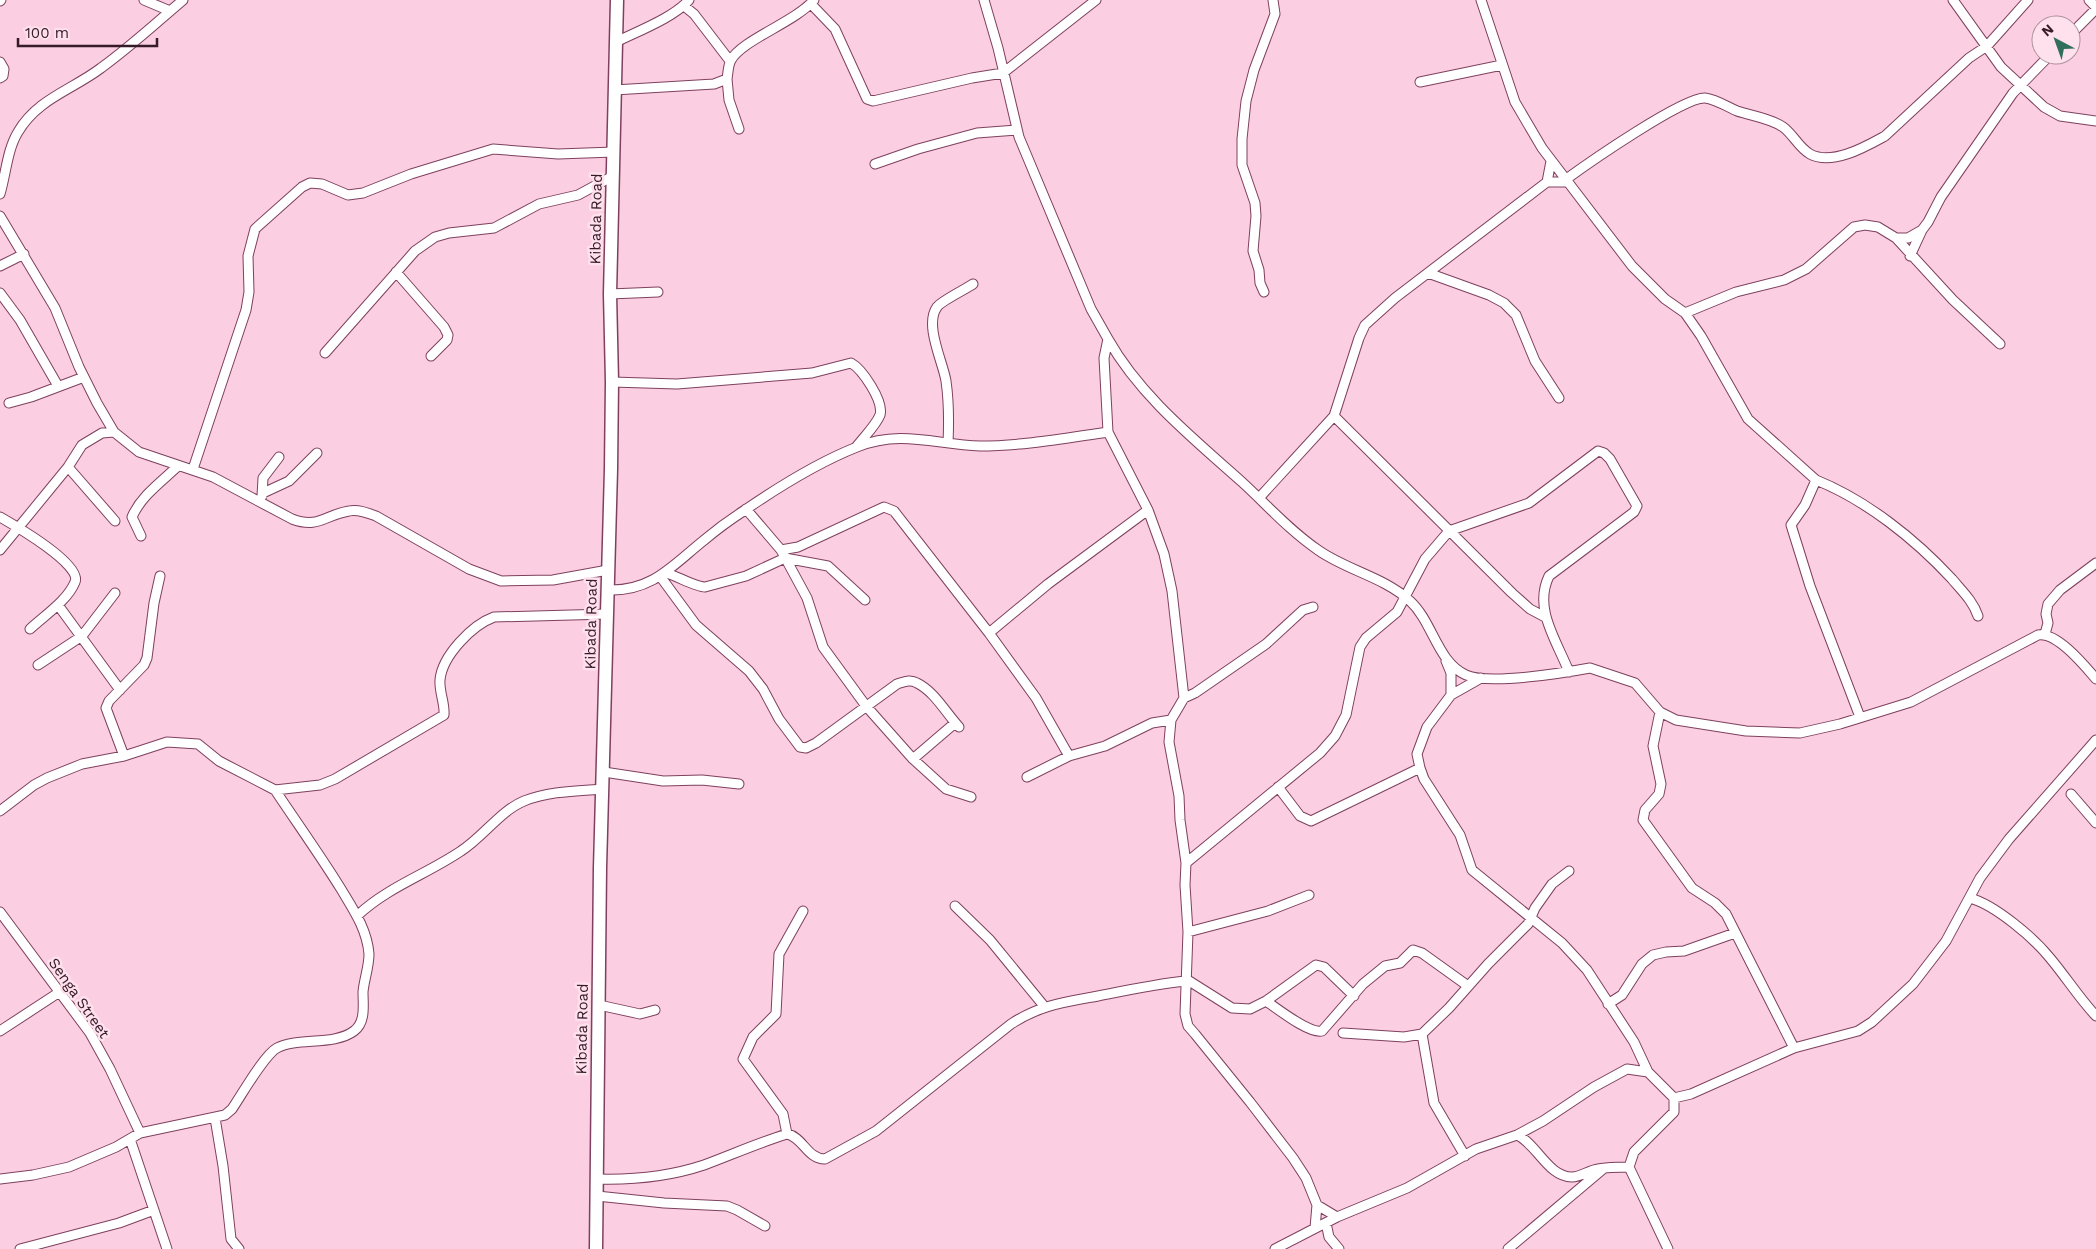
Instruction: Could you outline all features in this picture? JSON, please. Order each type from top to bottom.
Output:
[{"type":"main road","name":"Kibada Road","points":[[596,1249],[603,789],[609,590],[612,382],[610,294],[617,0]]},
{"type":"street","points":[[144,0],[170,11]]},
{"type":"street","points":[[0,194],[9,154],[17,133],[29,116],[40,105],[100,70],[183,0]]},
{"type":"street","points":[[984,0],[1018,130],[1091,309],[1120,361],[1169,416],[1287,526],[1319,551],[1404,596],[1414,605],[1442,649],[1451,673],[1451,695]]},
{"type":"street","points":[[739,128],[729,100],[727,79],[730,61],[741,48],[781,25],[812,2],[835,29],[866,99],[873,101],[972,78],[1003,73],[1096,0]]},
{"type":"street","points":[[1264,292],[1260,283],[1259,270],[1253,251],[1256,216],[1255,203],[1242,165],[1242,139],[1246,102],[1254,70],[1275,14],[1273,0]]},
{"type":"street","points":[[1481,0],[1516,102],[1551,161],[1632,266],[1669,303],[1685,313],[1701,336],[1748,418],[1816,480],[1836,488],[1897,528],[1921,548],[1965,594],[1975,607],[1978,616]]},
{"type":"street","points":[[1953,0],[2001,67],[2044,107],[2060,116],[2096,121]]},
{"type":"street","points":[[1546,182],[1566,181],[1596,158],[1685,103],[1705,98],[1741,112],[1773,121],[1784,128],[1809,154],[1822,158],[1838,156],[1885,136],[1969,58],[1986,46],[2028,0]]},
{"type":"street","points":[[2081,24],[2096,8],[2089,0]]},
{"type":"street","points":[[616,42],[686,3],[730,61]]},
{"type":"street","points":[[0,62],[4,69],[3,76],[0,78]]},
{"type":"street","points":[[1420,82],[1502,65]]},
{"type":"street","points":[[1910,256],[1941,197],[1970,154],[2012,93],[2040,65]]},
{"type":"street","points":[[614,90],[714,84],[727,79]]},
{"type":"street","points":[[875,164],[918,149],[977,133],[1018,130]]},
{"type":"street","points":[[193,469],[246,310],[249,292],[248,256],[255,229],[302,187],[310,183],[322,184],[348,195],[363,194],[411,174],[493,149],[558,154],[614,152]]},
{"type":"street","points":[[1259,498],[1334,416],[1365,325],[1395,298],[1546,182],[1550,172],[1551,161]]},
{"type":"street","points":[[325,353],[415,251],[436,237],[449,233],[494,228],[539,204],[578,195],[613,176]]},
{"type":"street","points":[[0,216],[55,308],[84,377],[114,432],[139,452],[213,477],[292,520],[306,524],[350,510],[362,511],[376,516],[469,569],[501,581],[553,580],[608,570]]},
{"type":"street","points":[[1685,313],[1736,292],[1784,280],[1806,269],[1854,227],[1865,225],[1878,227],[1896,238],[1910,256],[1953,300],[2000,344]]},
{"type":"street","points":[[1896,238],[1908,238],[1922,230]]},
{"type":"street","points":[[0,266],[24,254]]},
{"type":"street","points":[[396,272],[444,327],[448,335],[447,340],[432,356]]},
{"type":"street","points":[[1428,273],[1489,295],[1504,303],[1516,315],[1535,361],[1559,398]]},
{"type":"street","points":[[948,443],[949,409],[946,379],[933,332],[933,319],[937,306],[973,284]]},
{"type":"street","points":[[610,294],[658,292]]},
{"type":"street","points":[[0,293],[20,320],[58,386]]},
{"type":"street","points":[[1108,339],[1104,358],[1108,432],[1148,510],[1169,573],[1184,698]]},
{"type":"street","points":[[612,382],[687,384],[812,373],[851,363],[857,366],[866,377],[881,404],[880,415],[857,446]]},
{"type":"street","points":[[9,403],[32,397],[84,377]]},
{"type":"street","points":[[1334,416],[1512,593],[1530,609],[1545,617]]},
{"type":"street","points":[[0,550],[68,468],[82,446],[102,433],[114,432]]},
{"type":"street","points":[[609,590],[636,588],[663,575],[703,540],[746,509],[813,469],[857,446],[908,438],[979,446],[1014,445],[1108,432]]},
{"type":"street","points":[[1186,863],[1320,753],[1335,736],[1346,715],[1360,647],[1366,638],[1398,612],[1403,605],[1404,596],[1425,559],[1449,531],[1529,503],[1598,451],[1604,453],[1610,459],[1637,506],[1634,512],[1549,576],[1545,584],[1545,617],[1569,672]]},
{"type":"street","points":[[263,493],[289,481],[316,453]]},
{"type":"street","points":[[260,502],[263,493],[263,478],[279,457]]},
{"type":"street","points":[[141,536],[132,517],[134,512],[144,497],[178,466]]},
{"type":"street","points":[[68,468],[115,522]]},
{"type":"street","points":[[1816,480],[1805,505],[1791,525],[1810,586],[1860,717]]},
{"type":"street","points":[[663,575],[683,578],[699,587],[706,587],[746,576],[783,554],[884,507],[894,510],[989,632],[1036,698],[1069,756]]},
{"type":"street","points":[[746,509],[783,554],[807,598],[823,647],[866,706],[913,759],[946,789],[971,797]]},
{"type":"street","points":[[989,632],[1048,584],[1148,510]]},
{"type":"street","points":[[0,517],[66,562],[76,573],[76,581],[58,605],[30,629]]},
{"type":"street","points":[[783,554],[828,566],[865,600]]},
{"type":"street","points":[[2045,634],[2048,623],[2046,614],[2048,604],[2060,590],[2096,563]]},
{"type":"street","points":[[663,575],[696,625],[749,671],[763,689],[779,719],[800,748],[806,748],[816,743],[897,684],[906,681],[916,682],[928,692],[957,725],[913,759]]},
{"type":"street","points":[[124,756],[106,708],[109,701],[144,665],[147,658],[154,603],[160,576]]},
{"type":"street","points":[[38,665],[82,636],[115,593]]},
{"type":"street","points":[[58,605],[120,690]]},
{"type":"street","points":[[1313,607],[1304,610],[1266,644],[1184,698],[1171,720],[1169,742],[1179,796],[1186,863],[1185,885],[1188,932],[1184,1004],[1188,1026],[1293,1158],[1306,1178],[1318,1206],[1315,1228]]},
{"type":"street","points":[[275,790],[320,785],[328,782],[440,719],[444,715],[445,706],[440,683],[445,660],[484,620],[494,617],[608,614]]},
{"type":"street","points":[[1446,659],[1466,675],[1480,678],[1529,677],[1590,668],[1598,669],[1635,683],[1660,712],[1676,720],[1768,733],[1800,733],[1840,724],[1911,702],[2030,639],[2045,634],[2060,642],[2096,679]]},
{"type":"street","points":[[1480,678],[1451,695],[1427,727],[1418,754],[1420,768],[1430,790],[1460,835],[1472,870],[1503,897],[1531,916],[1562,943],[1587,970],[1634,1042],[1648,1072],[1674,1098],[1674,1112],[1634,1152],[1629,1167],[1668,1249]]},
{"type":"street","points":[[1660,712],[1653,746],[1661,784],[1659,794],[1645,810],[1643,820],[1692,888],[1715,903],[1726,914],[1794,1048]]},
{"type":"street","points":[[1027,776],[1069,756],[1105,746],[1152,723],[1171,720]]},
{"type":"street","points":[[1674,1098],[1691,1094],[1794,1048],[1858,1031],[1872,1022],[1913,984],[1946,941],[1980,878],[2009,839],[2096,740]]},
{"type":"street","points":[[0,811],[34,785],[82,764],[124,756],[167,742],[198,744],[219,761],[275,790],[321,856],[358,915],[369,956],[360,1026],[343,1037],[276,1048],[267,1057],[232,1109],[225,1115],[140,1133],[69,1167],[33,1175],[0,1179]]},
{"type":"street","points":[[1278,787],[1300,816],[1311,821],[1420,768]]},
{"type":"street","points":[[604,772],[663,781],[702,780],[739,784]]},
{"type":"street","points":[[358,915],[373,901],[462,850],[502,816],[522,802],[546,794],[603,789]]},
{"type":"street","points":[[2071,794],[2096,823]]},
{"type":"street","points":[[1343,1032],[1404,1037],[1422,1034],[1528,924],[1531,916],[1552,884],[1569,870]]},
{"type":"street","points":[[1188,932],[1268,911],[1309,895]]},
{"type":"street","points":[[1970,898],[1982,901],[2000,913],[2041,948],[2096,1016]]},
{"type":"street","points":[[955,906],[990,940],[1044,1006]]},
{"type":"street","points":[[786,1134],[783,1114],[743,1059],[753,1037],[776,1014],[779,954],[803,911]]},
{"type":"street","name":"Senga Street","points":[[0,912],[58,993],[90,1033],[140,1133]]},
{"type":"street","points":[[1608,1004],[1622,995],[1642,964],[1653,955],[1684,951],[1735,933]]},
{"type":"street","points":[[1266,1001],[1306,1028],[1317,1032],[1322,1031],[1363,984],[1385,966],[1400,963],[1413,950],[1422,953],[1468,986]]},
{"type":"street","points":[[597,1180],[618,1180],[679,1172],[786,1134],[793,1135],[812,1156],[818,1159],[825,1158],[876,1131],[1011,1024],[1027,1013],[1044,1006],[1186,980],[1232,1008],[1250,1009],[1266,1001],[1316,965],[1324,967],[1354,996]]},
{"type":"street","points":[[0,1031],[58,993]]},
{"type":"street","points":[[599,1005],[640,1014],[655,1010]]},
{"type":"street","points":[[1422,1034],[1434,1103],[1465,1156]]},
{"type":"street","points":[[1275,1249],[1337,1217],[1407,1188],[1476,1149],[1517,1134],[1543,1121],[1594,1087],[1627,1069],[1648,1072]]},
{"type":"street","points":[[215,1118],[223,1166],[231,1239],[239,1249]]},
{"type":"street","points":[[1517,1134],[1534,1147],[1552,1168],[1563,1176],[1578,1177],[1596,1169],[1629,1167]]},
{"type":"street","points":[[130,1139],[167,1249]]},
{"type":"street","points":[[1508,1249],[1605,1168]]},
{"type":"street","points":[[597,1196],[664,1203],[727,1206],[765,1226]]},
{"type":"street","points":[[1318,1206],[1337,1217]]},
{"type":"street","points":[[20,1249],[119,1223],[154,1210]]},
{"type":"street","points":[[1326,1223],[1329,1237],[1339,1249]]}]
